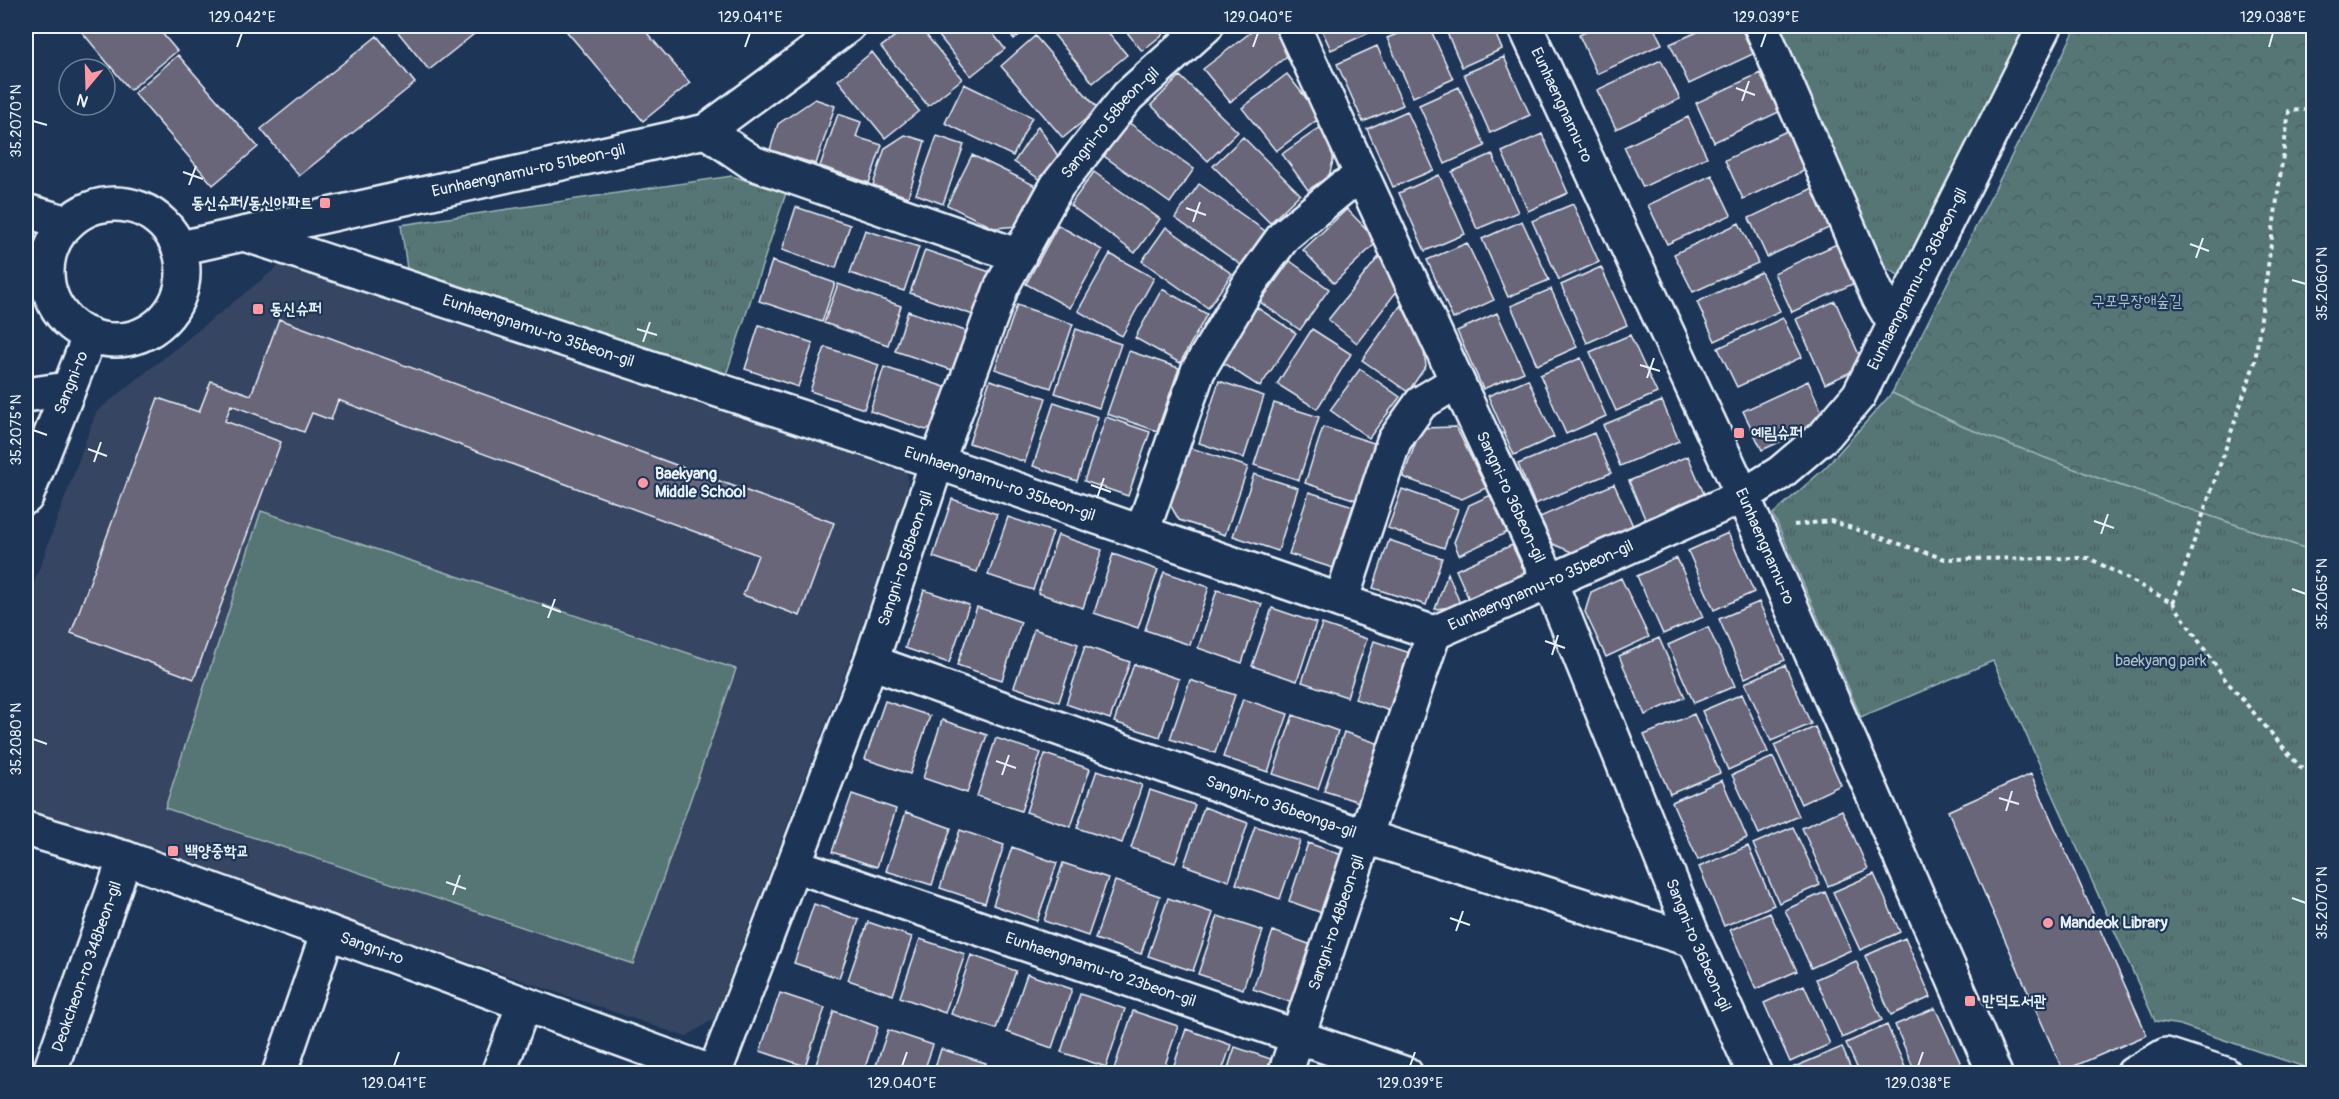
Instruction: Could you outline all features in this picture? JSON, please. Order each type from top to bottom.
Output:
[{"type":"street","name":"Eunhaengnamu-ro 51beon-gil","points":[[180,249],[706,131],[848,26]]},
{"type":"street","name":"Sangni-ro 58beon-gil","points":[[715,1073],[871,662],[937,462],[1002,286],[1057,186],[1128,96],[1206,26]]},
{"type":"street","name":"Sangni-ro 36beon-gil","points":[[1293,26],[1361,178],[1550,582],[1695,941],[1755,1074]]},
{"type":"street","name":"Eunhaengnamu-ro","points":[[1525,26],[1758,529],[1995,1074]]},
{"type":"street","points":[[1761,26],[1879,298],[1894,323]]},
{"type":"street","name":"Eunhaengnamu-ro 36beon-gil","points":[[1743,496],[1780,473],[1826,434],[1859,395],[2045,26]]},
{"type":"street","points":[[706,131],[753,164],[1019,256]]},
{"type":"street","points":[[1142,532],[1198,371],[1250,283],[1284,236],[1342,188],[1361,178]]},
{"type":"street","points":[[108,205],[130,206],[152,214],[168,229],[180,249],[184,270],[181,293],[170,313],[154,328],[134,338],[112,340],[90,335],[70,323],[56,306],[48,285],[48,262],[54,241],[68,223],[86,210],[108,205]]},
{"type":"street","points":[[26,211],[68,223]]},
{"type":"street","name":"Eunhaengnamu-ro 35beon-gil","points":[[244,234],[937,462],[1434,633],[1743,496]]},
{"type":"street","name":"Sangni-ro","points":[[26,497],[90,335]]},
{"type":"street","points":[[1341,601],[1394,441],[1421,403],[1456,382]]},
{"type":"street","points":[[26,395],[67,389]]},
{"type":"street","name":"Sangni-ro 48beon-gil","points":[[1285,1074],[1434,633]]},
{"type":"street","name":"Sangni-ro 36beonga-gil","points":[[871,662],[1366,837],[1695,941]]},
{"type":"street","name":"Sangni-ro","points":[[26,829],[125,858],[715,1073]]},
{"type":"street","name":"Deokcheon-ro 348beon-gil","points":[[49,1074],[125,858]]},
{"type":"street","name":"Eunhaengnamu-ro 23beon-gil","points":[[794,865],[1406,1074]]},
{"type":"street","points":[[279,1074],[328,932]]},
{"type":"street","points":[[498,1074],[524,1004]]},
{"type":"street","points":[[2133,1074],[2166,1055],[2225,1074]]},
{"type":"path","points":[[2173,603],[2255,362],[2289,111],[2313,109]]},
{"type":"path","points":[[1758,529],[1831,521],[1945,559],[2089,558],[2173,603],[2224,678],[2301,768],[2313,775]]},
{"type":"shaded area","points":[[281,264],[907,468],[909,504],[714,1019],[686,1037],[26,810],[26,605],[96,412]]},
{"type":"green space","points":[[1782,26],[2031,27],[1900,276],[1880,265],[1777,37]]},
{"type":"green space","name":"구포무장애숲길","points":[[2077,26],[2313,26],[2313,551],[2098,478],[1964,427],[1892,393]]},
{"type":"green space","points":[[732,176],[786,193],[726,375],[407,269],[401,225]]},
{"type":"green space","name":"baekyang park","points":[[1892,393],[1964,427],[2098,478],[2313,551],[2313,1070],[2180,1025],[2155,1021],[1993,661],[1861,717],[1773,514],[1825,468]]},
{"type":"green space","points":[[261,511],[736,669],[633,964],[165,808]]},
{"type":"building","points":[[77,26],[156,26],[177,51],[130,90],[117,74],[117,57],[103,57]]},
{"type":"building","points":[[393,26],[484,26],[429,70]]},
{"type":"building","points":[[562,26],[641,26],[690,83],[643,121]]},
{"type":"building","points":[[908,26],[919,26],[962,79],[928,106],[881,47]]},
{"type":"building","points":[[931,26],[987,26],[1005,49],[971,76]]},
{"type":"building","points":[[1003,26],[1032,26],[1014,39]]},
{"type":"building","points":[[1047,26],[1103,26],[1127,55],[1093,83]]},
{"type":"building","points":[[1122,26],[1173,26],[1142,51]]},
{"type":"building","points":[[1259,26],[1271,26],[1292,52],[1230,102],[1203,69]]},
{"type":"building","points":[[1320,26],[1368,26],[1371,32],[1331,50]]},
{"type":"building","points":[[1417,26],[1429,26],[1453,79],[1413,97],[1387,38]]},
{"type":"building","points":[[1444,26],[1492,26],[1502,49],[1462,67]]},
{"type":"building","points":[[1599,26],[1653,26],[1662,44],[1597,74],[1579,35]]},
{"type":"building","points":[[1711,26],[1740,26],[1753,54],[1689,84],[1670,44]]},
{"type":"building","points":[[377,36],[415,83],[299,176],[261,129]]},
{"type":"building","points":[[1035,36],[1098,109],[1063,138],[1001,66]]},
{"type":"building","points":[[1377,46],[1403,105],[1363,122],[1337,64]]},
{"type":"building","points":[[872,52],[919,111],[885,138],[838,80]]},
{"type":"building","points":[[178,55],[258,147],[213,185],[134,93]]},
{"type":"building","points":[[1504,57],[1530,115],[1490,133],[1464,74]]},
{"type":"building","points":[[1661,60],[1680,99],[1616,129],[1597,90]]},
{"type":"building","points":[[1760,73],[1779,112],[1714,142],[1696,103]]},
{"type":"building","points":[[1287,74],[1321,117],[1276,151],[1242,108]]},
{"type":"building","points":[[1180,76],[1238,132],[1208,161],[1151,105]]},
{"type":"building","points":[[964,84],[1032,117],[1013,156],[945,123]]},
{"type":"building","points":[[1459,87],[1485,146],[1445,164],[1419,105]]},
{"type":"building","points":[[815,99],[835,106],[816,164],[770,150],[778,124]]},
{"type":"building","points":[[1407,111],[1434,170],[1393,187],[1367,129]]},
{"type":"building","points":[[838,114],[861,122],[856,137],[882,145],[869,183],[820,166]]},
{"type":"building","points":[[1688,117],[1707,157],[1643,187],[1624,147]]},
{"type":"building","points":[[1128,122],[1194,169],[1170,203],[1104,156]]},
{"type":"building","points":[[1038,126],[1058,156],[1041,180],[1014,162]]},
{"type":"building","points":[[1321,127],[1334,145],[1333,161],[1329,176],[1308,190],[1282,154]]},
{"type":"building","points":[[1789,130],[1808,169],[1743,199],[1725,160]]},
{"type":"building","points":[[1542,134],[1568,193],[1528,211],[1502,152]]},
{"type":"building","points":[[905,135],[925,141],[908,197],[873,185],[885,148]]},
{"type":"building","points":[[937,136],[964,145],[943,204],[916,194]]},
{"type":"building","points":[[1243,137],[1300,194],[1270,223],[1213,166]]},
{"type":"building","points":[[1492,154],[1518,212],[1477,229],[1452,172]]},
{"type":"building","points":[[972,155],[1038,187],[1019,226],[994,228],[947,205]]},
{"type":"building","points":[[1094,172],[1160,219],[1135,253],[1070,205]]},
{"type":"building","points":[[1439,175],[1465,234],[1425,251],[1399,193]]},
{"type":"building","points":[[1712,175],[1731,215],[1667,244],[1648,205]]},
{"type":"building","points":[[1199,184],[1265,231],[1241,265],[1175,218]]},
{"type":"building","points":[[1813,188],[1831,227],[1767,257],[1749,218]]},
{"type":"building","points":[[1573,204],[1599,262],[1559,280],[1532,221]]},
{"type":"building","points":[[796,207],[850,225],[836,268],[782,250]]},
{"type":"building","points":[[1347,209],[1378,241],[1334,283],[1303,250]]},
{"type":"building","points":[[1522,221],[1549,280],[1508,297],[1482,239]]},
{"type":"building","points":[[1739,223],[1758,263],[1693,292],[1674,254]]},
{"type":"building","points":[[1058,225],[1102,250],[1070,308],[1026,284]]},
{"type":"building","points":[[1166,227],[1232,274],[1208,308],[1142,261]]},
{"type":"building","points":[[865,230],[919,247],[904,291],[850,273]]},
{"type":"building","points":[[1467,243],[1494,300],[1453,319],[1427,260]]},
{"type":"building","points":[[1839,243],[1857,282],[1792,312],[1774,273]]},
{"type":"building","points":[[925,250],[990,272],[976,316],[910,293]]},
{"type":"building","points":[[1110,254],[1154,278],[1122,336],[1078,311]]},
{"type":"building","points":[[1381,254],[1397,291],[1357,343],[1328,320]]},
{"type":"building","points":[[772,261],[835,283],[822,322],[759,301]]},
{"type":"building","points":[[1290,261],[1329,289],[1300,330],[1260,302]]},
{"type":"building","points":[[1601,267],[1627,325],[1587,343],[1561,285]]},
{"type":"building","points":[[1761,272],[1780,311],[1715,341],[1697,302]]},
{"type":"building","points":[[838,284],[901,306],[888,345],[824,323]]},
{"type":"building","points":[[1162,289],[1207,314],[1180,363],[1135,338]]},
{"type":"building","points":[[1551,289],[1577,347],[1537,365],[1511,306]]},
{"type":"building","points":[[1835,301],[1864,366],[1825,384],[1796,319]]},
{"type":"building","points":[[1017,305],[1073,324],[1051,388],[995,369]]},
{"type":"building","points":[[1401,305],[1423,344],[1426,366],[1408,392],[1362,360]]},
{"type":"building","points":[[1256,307],[1296,333],[1260,387],[1220,361]]},
{"type":"building","points":[[908,311],[971,333],[958,372],[895,351]]},
{"type":"building","points":[[1497,313],[1524,372],[1483,389],[1457,331]]},
{"type":"building","points":[[1783,318],[1802,357],[1737,387],[1718,348]]},
{"type":"building","name":"Baekyang Middle School","points":[[279,319],[834,523],[800,616],[743,595],[758,555],[338,400],[331,420],[312,413],[304,432],[231,405],[225,421],[281,442],[194,679],[71,633],[158,398],[199,412],[211,381],[251,395]]},
{"type":"building","points":[[759,325],[813,343],[798,387],[745,369]]},
{"type":"building","points":[[1076,329],[1121,344],[1099,408],[1055,393]]},
{"type":"building","points":[[1312,329],[1351,354],[1317,409],[1277,384]]},
{"type":"building","points":[[1630,335],[1657,393],[1616,411],[1590,352]]},
{"type":"building","points":[[825,347],[879,365],[864,409],[810,391]]},
{"type":"building","points":[[1129,351],[1179,368],[1157,431],[1107,414]]},
{"type":"building","points":[[1581,358],[1606,416],[1566,434],[1540,375]]},
{"type":"building","points":[[884,367],[951,389],[941,420],[926,430],[870,411]]},
{"type":"building","points":[[1360,369],[1400,397],[1369,438],[1330,410]]},
{"type":"building","points":[[1528,379],[1554,437],[1514,455],[1488,396]]},
{"type":"building","points":[[990,380],[1046,398],[1025,462],[969,443]]},
{"type":"building","points":[[1219,381],[1264,396],[1244,458],[1199,443]]},
{"type":"building","points":[[1808,381],[1826,421],[1762,450],[1743,411]]},
{"type":"building","points":[[1662,401],[1679,441],[1620,466],[1603,425]]},
{"type":"building","points":[[1054,402],[1098,417],[1077,481],[1033,466]]},
{"type":"building","points":[[1274,403],[1319,417],[1299,480],[1254,465]]},
{"type":"building","points":[[1106,417],[1150,432],[1128,496],[1084,481]]},
{"type":"building","points":[[1323,427],[1377,444],[1359,501],[1305,483]]},
{"type":"building","points":[[1456,427],[1486,488],[1462,499],[1403,477],[1421,428]]},
{"type":"building","points":[[1594,433],[1611,473],[1535,504],[1518,464]]},
{"type":"building","points":[[1188,447],[1248,467],[1225,535],[1179,520],[1169,503]]},
{"type":"building","points":[[1688,456],[1705,496],[1646,521],[1629,481]]},
{"type":"building","points":[[1254,474],[1298,488],[1278,551],[1233,536]]},
{"type":"building","points":[[1614,484],[1634,528],[1576,554],[1553,544],[1540,517]]},
{"type":"building","points":[[1402,489],[1458,509],[1444,548],[1388,528]]},
{"type":"building","points":[[1309,492],[1353,506],[1333,568],[1289,554]]},
{"type":"building","points":[[1491,495],[1508,532],[1459,555],[1454,542],[1469,505]]},
{"type":"building","points":[[952,499],[997,514],[977,572],[933,557]]},
{"type":"building","points":[[1008,517],[1053,532],[1033,590],[988,575]]},
{"type":"building","points":[[1728,533],[1754,592],[1714,610],[1688,551]]},
{"type":"building","points":[[1058,535],[1102,550],[1083,608],[1038,593]]},
{"type":"building","points":[[1389,540],[1442,558],[1426,605],[1373,588]]},
{"type":"building","points":[[1512,545],[1524,571],[1520,584],[1472,606],[1456,570]]},
{"type":"building","points":[[1113,554],[1158,570],[1138,628],[1094,613]]},
{"type":"building","points":[[1677,558],[1703,617],[1663,634],[1637,576]]},
{"type":"building","points":[[1164,572],[1209,587],[1190,645],[1145,630]]},
{"type":"building","points":[[1448,573],[1461,606],[1435,609]]},
{"type":"building","points":[[1621,578],[1649,637],[1606,657],[1585,612],[1591,592]]},
{"type":"building","points":[[924,590],[969,605],[949,663],[905,648]]},
{"type":"building","points":[[1217,590],[1262,604],[1242,663],[1198,648]]},
{"type":"building","points":[[1759,602],[1785,660],[1745,678],[1719,619]]},
{"type":"building","points":[[977,607],[1021,622],[1002,680],[957,665]]},
{"type":"building","points":[[1272,608],[1316,623],[1297,681],[1252,666]]},
{"type":"building","points":[[1322,624],[1367,639],[1347,697],[1302,682]]},
{"type":"building","points":[[1708,627],[1735,686],[1694,703],[1668,645]]},
{"type":"building","points":[[1034,629],[1078,644],[1059,702],[1014,687]]},
{"type":"building","points":[[1659,638],[1685,697],[1645,715],[1619,656]]},
{"type":"building","points":[[1374,641],[1419,656],[1399,714],[1355,699]]},
{"type":"building","points":[[1085,646],[1130,662],[1110,719],[1066,704]]},
{"type":"building","points":[[1134,664],[1179,679],[1160,737],[1114,722]]},
{"type":"building","points":[[1785,665],[1811,724],[1771,741],[1745,683]]},
{"type":"building","points":[[1190,680],[1235,695],[1215,753],[1170,739]]},
{"type":"building","points":[[1742,694],[1768,752],[1728,770],[1702,711]]},
{"type":"building","points":[[1243,699],[1288,714],[1268,772],[1223,757]]},
{"type":"building","points":[[885,701],[930,716],[910,774],[865,759]]},
{"type":"building","points":[[1694,714],[1720,773],[1670,794],[1644,735]]},
{"type":"building","points":[[1293,715],[1338,731],[1318,789],[1273,774]]},
{"type":"building","points":[[942,720],[987,735],[967,793],[923,778]]},
{"type":"building","points":[[1815,727],[1841,785],[1801,804],[1774,745]]},
{"type":"building","points":[[1344,732],[1389,747],[1369,805],[1324,791]]},
{"type":"building","points":[[996,738],[1041,753],[1021,811],[977,796]]},
{"type":"building","points":[[1045,754],[1090,769],[1071,827],[1026,812]]},
{"type":"building","points":[[1773,757],[1799,816],[1759,834],[1732,775]]},
{"type":"building","points":[[1097,770],[1142,785],[1122,843],[1077,828]]},
{"type":"building","name":"Mandeok Library","points":[[2031,774],[2147,1035],[2063,1071],[1948,811]]},
{"type":"building","points":[[1722,780],[1747,838],[1698,860],[1672,802]]},
{"type":"building","points":[[1150,790],[1195,805],[1175,863],[1131,848]]},
{"type":"building","points":[[852,794],[896,809],[877,867],[832,852]]},
{"type":"building","points":[[1204,807],[1248,823],[1229,881],[1184,865]]},
{"type":"building","points":[[1842,810],[1868,869],[1828,886],[1802,828]]},
{"type":"building","points":[[906,812],[951,828],[932,885],[886,871]]},
{"type":"building","points":[[1255,826],[1300,841],[1280,899],[1236,884]]},
{"type":"building","points":[[1793,827],[1820,885],[1779,903],[1753,844]]},
{"type":"building","points":[[960,830],[1004,845],[985,903],[940,888]]},
{"type":"building","points":[[1308,843],[1353,859],[1333,917],[1289,901]]},
{"type":"building","points":[[1748,846],[1774,905],[1724,926],[1699,867]]},
{"type":"building","points":[[1012,847],[1057,863],[1037,921],[993,905]]},
{"type":"building","points":[[1063,863],[1108,878],[1088,936],[1044,921]]},
{"type":"building","points":[[1874,874],[1900,932],[1860,950],[1833,892]]},
{"type":"building","points":[[1115,881],[1160,896],[1141,954],[1095,939]]},
{"type":"building","points":[[1825,892],[1851,950],[1811,968],[1785,910]]},
{"type":"building","points":[[1168,898],[1213,913],[1193,971],[1148,956]]},
{"type":"building","points":[[814,904],[859,920],[839,978],[794,963]]},
{"type":"building","points":[[1770,913],[1797,971],[1756,989],[1730,930]]},
{"type":"building","points":[[1218,916],[1263,931],[1243,989],[1198,974]]},
{"type":"building","points":[[868,922],[912,937],[893,995],[848,980]]},
{"type":"building","points":[[1273,931],[1317,947],[1298,1005],[1253,989]]},
{"type":"building","points":[[1905,938],[1931,997],[1891,1015],[1865,956]]},
{"type":"building","points":[[920,939],[965,954],[945,1013],[900,997]]},
{"type":"building","points":[[971,955],[1016,971],[996,1029],[951,1014]]},
{"type":"building","points":[[1856,961],[1882,1020],[1842,1038],[1816,979]]},
{"type":"building","points":[[1027,974],[1072,989],[1052,1048],[1007,1032]]},
{"type":"building","points":[[1804,985],[1830,1044],[1790,1062],[1764,1003]]},
{"type":"building","points":[[780,993],[825,1008],[805,1066],[760,1051]]},
{"type":"building","points":[[1080,994],[1125,1009],[1106,1067],[1061,1052]]},
{"type":"building","points":[[1935,1008],[1962,1066],[1944,1074],[1916,1074],[1895,1025]]},
{"type":"building","points":[[834,1011],[878,1027],[863,1074],[825,1074],[814,1070]]},
{"type":"building","points":[[1133,1011],[1178,1026],[1162,1074],[1127,1074],[1114,1069]]},
{"type":"building","points":[[1887,1025],[1908,1074],[1860,1074],[1846,1043]]},
{"type":"building","points":[[1186,1029],[1231,1045],[1221,1074],[1171,1074]]},
{"type":"building","points":[[888,1030],[933,1045],[923,1074],[873,1074]]},
{"type":"building","points":[[1235,1047],[1280,1062],[1276,1074],[1226,1074]]},
{"type":"building","points":[[1842,1047],[1853,1074],[1794,1074],[1792,1068]]},
{"type":"building","points":[[941,1049],[986,1063],[983,1074],[933,1074]]},
{"type":"building","points":[[992,1066],[1014,1074],[989,1074]]},
{"type":"place","name":"동신슈퍼/동신아파트","points":[[325,203]]},
{"type":"place","name":"동신슈퍼","points":[[258,309]]},
{"type":"place","name":"예림슈퍼","points":[[1739,433]]},
{"type":"place","name":"Baekyang Middle School","points":[[643,483]]},
{"type":"place","name":"백양중학교","points":[[173,851]]},
{"type":"place","name":"Mandeok Library","points":[[2048,923]]},
{"type":"place","name":"만덕도서관","points":[[1970,1001]]}]
